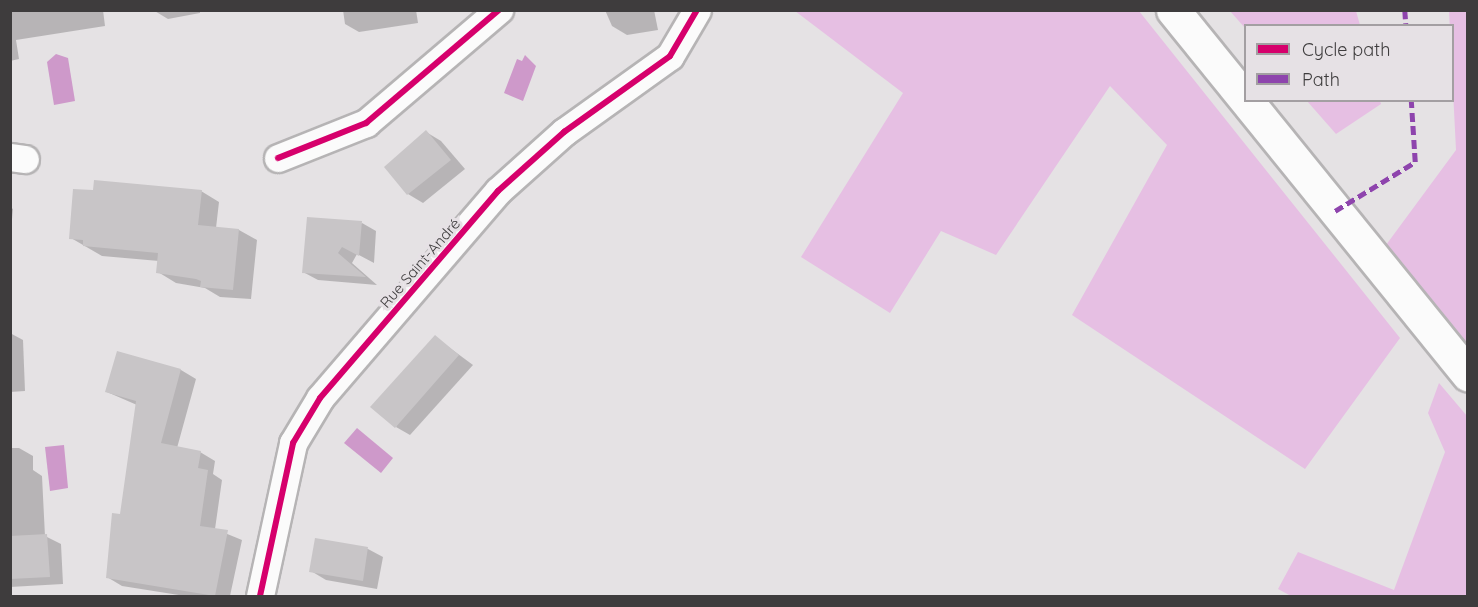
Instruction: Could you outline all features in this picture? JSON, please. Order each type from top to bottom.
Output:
[{"type":"main road","points":[[1173,10],[1244,98]]},
{"type":"main road","points":[[1247,102],[1467,374]]},
{"type":"street","points":[[278,158],[366,123],[499,10]]},
{"type":"street","name":"Rue Saint-André","points":[[260,597],[293,443],[320,398],[498,191],[564,132],[670,56],[697,10]]},
{"type":"shaded area","points":[[795,11],[1139,11],[1400,338],[1305,469],[1072,315],[1167,145],[1110,86],[996,255],[941,231],[890,313],[801,257],[903,93]]},
{"type":"shaded area","points":[[1230,11],[1356,11],[1360,24],[1244,24],[1244,27]]},
{"type":"shaded area","points":[[1449,11],[1467,11],[1467,347],[1386,245],[1456,150],[1454,24],[1450,24]]},
{"type":"shaded area","points":[[56,54],[68,58],[75,101],[54,105],[47,62]]},
{"type":"shaded area","points":[[525,55],[536,66],[523,101],[504,93],[517,59],[522,61]]},
{"type":"shaded area","points":[[1308,102],[1380,102],[1381,104],[1336,134]]},
{"type":"shaded area","points":[[1439,383],[1467,416],[1467,596],[1291,596],[1278,589],[1298,552],[1394,590],[1445,452],[1428,413]]},
{"type":"shaded area","points":[[357,428],[393,458],[381,473],[344,443]]},
{"type":"shaded area","points":[[64,445],[68,488],[50,491],[45,447]]},
{"type":"building","points":[[426,130],[451,160],[407,195],[384,167]]},
{"type":"building","points":[[94,180],[202,190],[198,225],[239,229],[233,290],[200,287],[201,281],[196,279],[156,273],[158,253],[83,246],[83,240],[69,239],[73,189],[93,190]]},
{"type":"building","points":[[307,217],[362,221],[359,256],[342,247],[338,253],[366,277],[302,273]]},
{"type":"building","points":[[435,335],[459,355],[395,428],[370,407]]},
{"type":"building","points":[[117,351],[181,369],[161,443],[201,451],[198,468],[208,470],[200,526],[228,530],[215,596],[106,578],[112,513],[120,514],[136,401],[105,392]]},
{"type":"building","points":[[47,534],[50,577],[10,579],[10,536]]},
{"type":"building","points":[[315,538],[368,547],[363,581],[309,572]]},
{"type":"marked path","points":[[1405,10],[1406,24]]},
{"type":"marked path","points":[[1335,211],[1415,162],[1411,102]]},
{"type":"cycle path","points":[[278,158],[366,123],[499,10]]},
{"type":"cycle path","points":[[260,596],[293,443],[320,398],[498,191],[564,132],[670,56],[697,10]]}]
